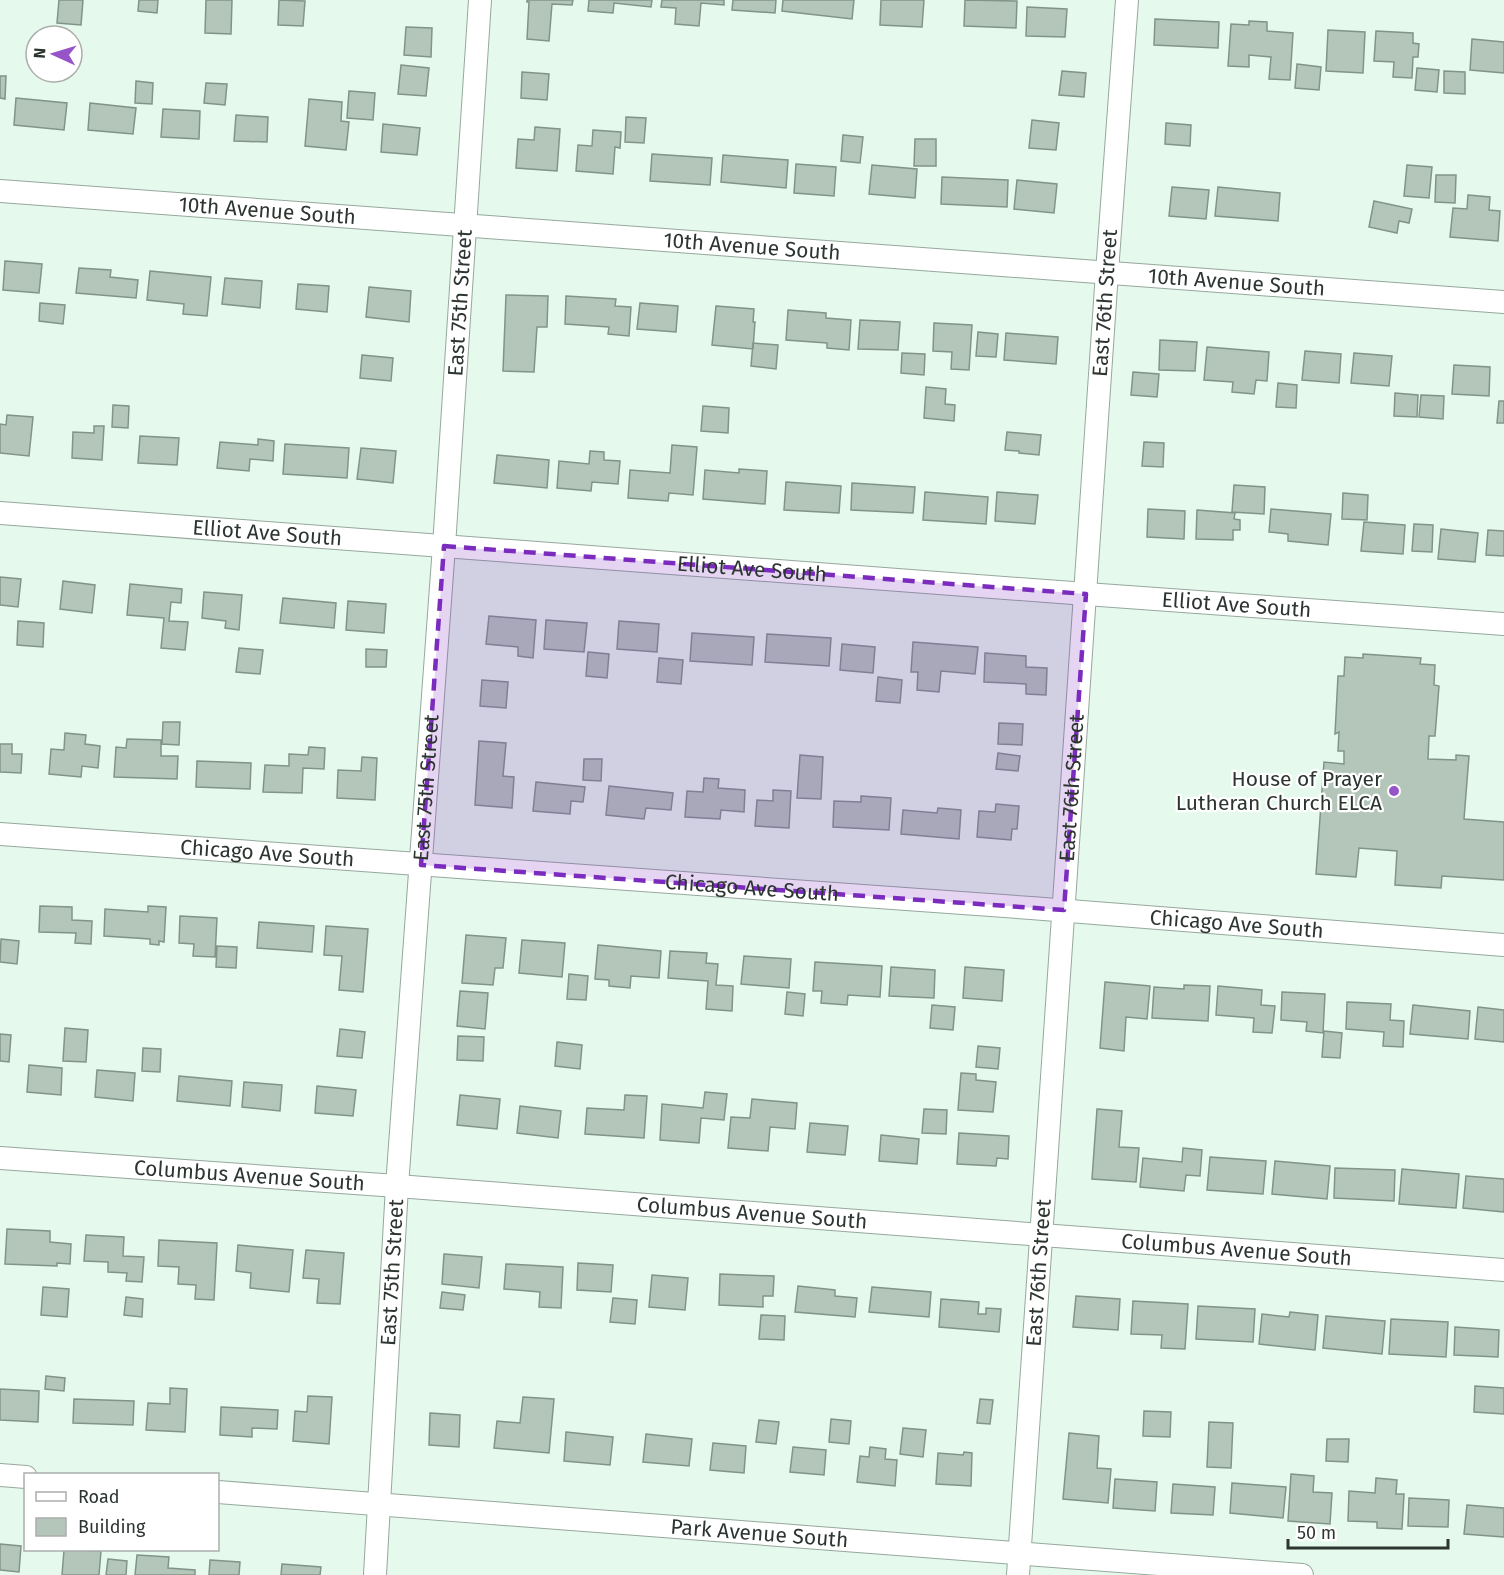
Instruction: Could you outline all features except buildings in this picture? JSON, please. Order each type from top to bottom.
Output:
[{"type":"street","name":"East 75th Street","points":[[375,1575],[397,1186],[444,546],[480,0]]},
{"type":"street","name":"East 76th Street","points":[[1019,1564],[1127,0]]},
{"type":"street","name":"10th Avenue South","points":[[0,190],[1504,302]]},
{"type":"street","name":"Elliot Ave South","points":[[0,513],[1504,624]]},
{"type":"street","name":"Chicago Ave South","points":[[0,834],[1064,910],[1504,945]]},
{"type":"street","name":"Columbus Avenue South","points":[[0,1158],[1504,1270]]},
{"type":"street","points":[[0,1475],[24,1477]]},
{"type":"street","name":"Park Avenue South","points":[[219,1492],[380,1504],[1019,1564],[1302,1575]]},
{"type":"highlighted area","points":[[444,546],[1086,594],[1064,910],[421,865]]},
{"type":"place","name":"House of Prayer Lutheran Church ELCA","points":[[1394,791]]}]
